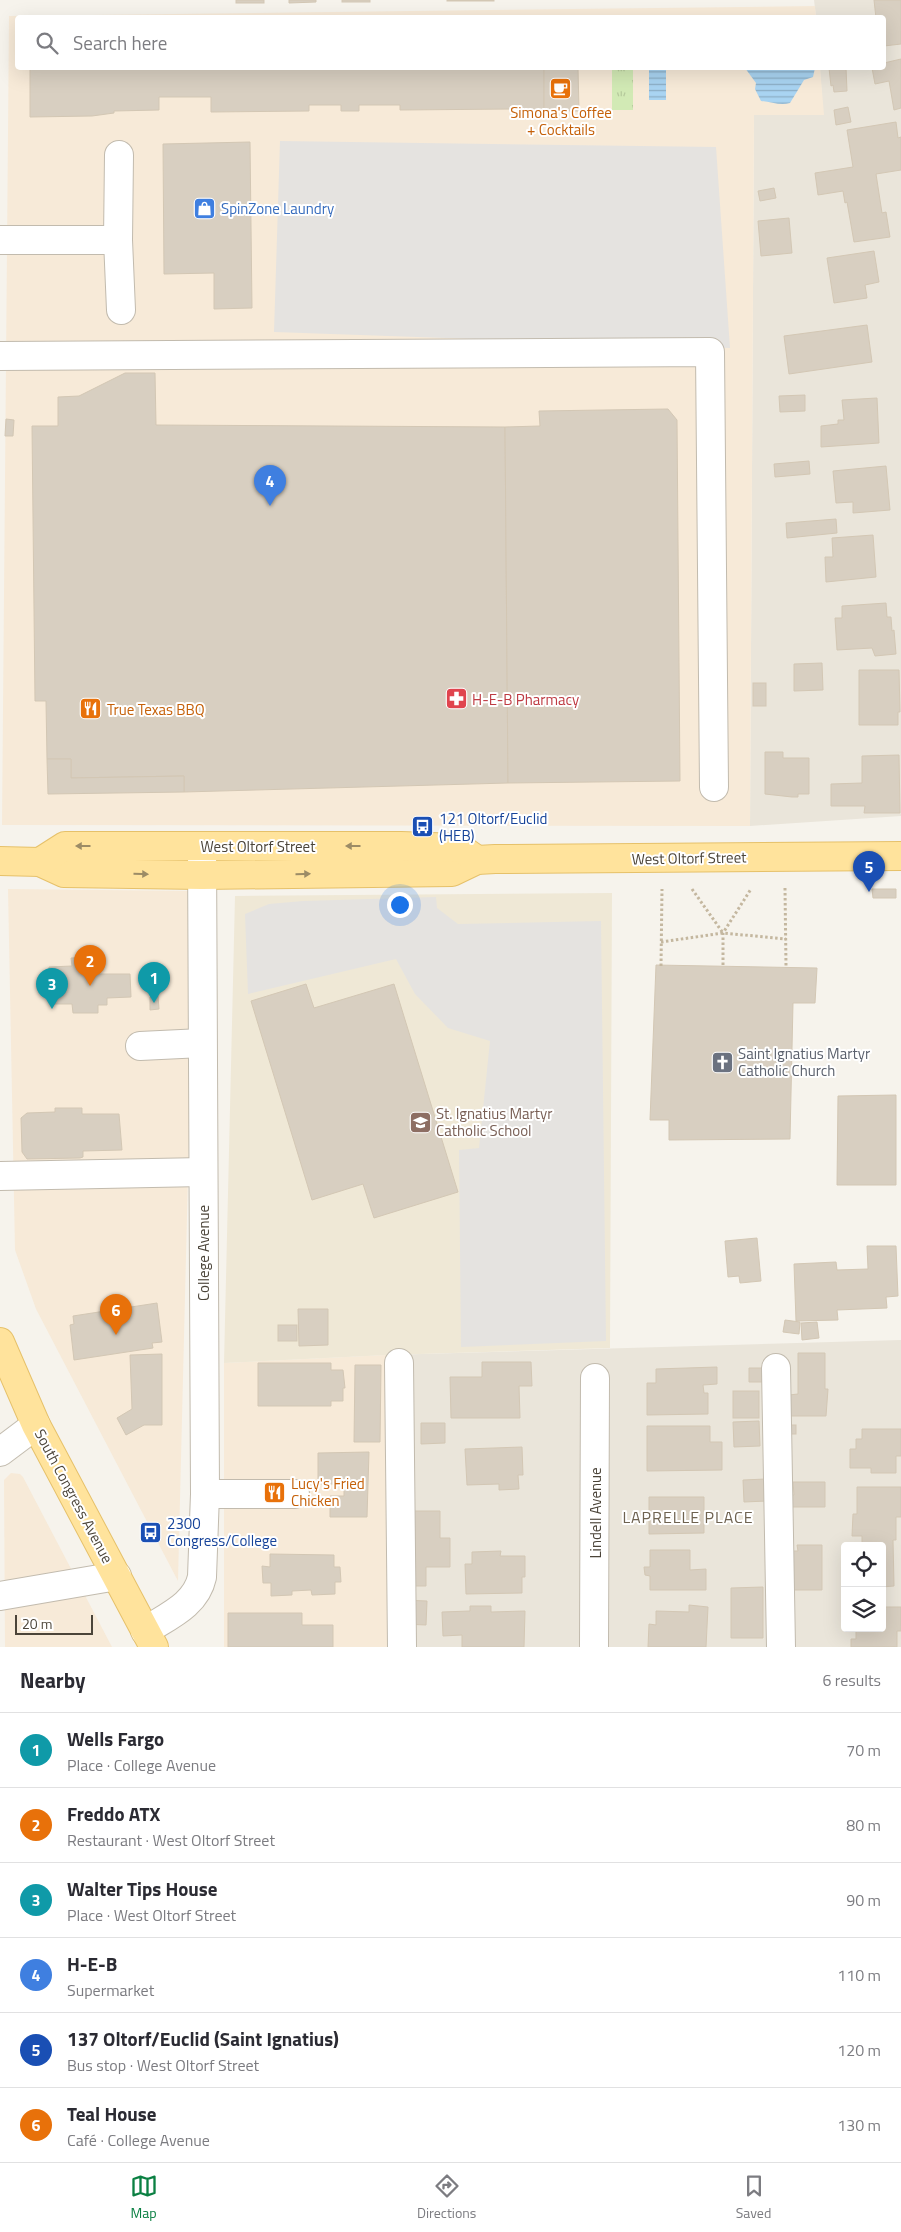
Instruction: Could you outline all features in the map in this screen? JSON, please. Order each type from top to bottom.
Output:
[{"type":"main road","name":"West Oltorf Street","points":[[40,862],[65,846],[402,846],[460,848],[477,860]]},
{"type":"main road","name":"West Oltorf Street","points":[[0,861],[40,862],[64,873],[202,875],[452,872],[477,860],[901,856]]},
{"type":"main road","name":"South Congress Avenue","points":[[0,1342],[36,1426],[150,1639]]},
{"type":"street","points":[[119,155],[118,240],[121,310]]},
{"type":"street","points":[[0,240],[118,240]]},
{"type":"street","points":[[0,356],[710,352],[714,787]]},
{"type":"street","name":"College Avenue","points":[[150,1639],[191,1602],[200,1588],[203,1565],[205,1494],[202,847]]},
{"type":"street","points":[[140,1046],[202,1043]]},
{"type":"street","points":[[0,1176],[203,1172]]},
{"type":"street","points":[[399,1363],[402,1647]]},
{"type":"street","points":[[776,1368],[781,1647]]},
{"type":"street","name":"Lindell Avenue","points":[[594,1647],[595,1378]]},
{"type":"street","points":[[0,1452],[36,1426]]},
{"type":"street","points":[[205,1494],[295,1494]]},
{"type":"street","points":[[0,1596],[117,1576]]},
{"type":"path","points":[[785,888],[786,966]]},
{"type":"path","points":[[661,966],[662,889]]},
{"type":"path","points":[[692,889],[723,934]]},
{"type":"path","points":[[723,965],[723,934],[751,889]]},
{"type":"path","points":[[661,942],[723,934],[786,939]]},
{"type":"shaded area","points":[[814,0],[901,0],[901,816],[750,826],[754,115],[823,115],[820,70],[886,70],[886,15],[816,15]]},
{"type":"shaded area","points":[[815,6],[816,15],[90,15]]},
{"type":"shaded area","points":[[9,16],[15,16],[15,70],[820,70],[824,115],[754,115],[750,826],[2,825]]},
{"type":"shaded area","points":[[280,141],[716,147],[730,348],[274,332]]},
{"type":"shaded area","points":[[8,889],[195,891],[178,1581],[36,1309],[15,1250]]},
{"type":"shaded area","name":"St. Ignatius Martyr Catholic School","points":[[612,893],[610,1348],[387,1355],[224,1363],[235,896]]},
{"type":"shaded area","points":[[436,897],[437,908],[458,924],[601,921],[606,1341],[461,1347],[459,1150],[479,1148],[490,1041],[448,1028],[415,994],[396,959],[248,994],[245,914],[269,904],[303,901]]},
{"type":"shaded area","points":[[901,1340],[901,1647],[391,1647],[387,1355]]},
{"type":"shaded area","points":[[387,1355],[391,1647],[224,1647],[224,1363]]},
{"type":"shaded area","points":[[11,1473],[20,1474],[23,1477],[112,1647],[5,1647],[4,1480]]},
{"type":"green space","points":[[612,70],[633,70],[633,110],[612,110]]},
{"type":"water","points":[[649,70],[666,70],[666,100],[649,100]]},
{"type":"water","points":[[746,70],[815,70],[813,77],[804,80],[790,103],[761,101],[755,89],[756,83]]},
{"type":"building","points":[[236,0],[264,0],[264,3],[236,3]]},
{"type":"building","points":[[289,0],[316,0],[316,2],[289,3]]},
{"type":"building","points":[[342,0],[370,0],[370,2],[342,2]]},
{"type":"building","points":[[494,0],[494,1],[447,1]]},
{"type":"building","points":[[874,0],[901,0],[901,44],[886,46],[886,15],[876,15]]},
{"type":"building","points":[[901,59],[901,108],[894,110],[889,81],[875,84],[872,70],[886,70],[886,63]]},
{"type":"building","points":[[30,70],[544,70],[544,111],[513,112],[513,109],[400,110],[400,105],[359,105],[359,111],[341,111],[341,105],[309,105],[309,111],[211,112],[211,97],[159,97],[159,110],[114,111],[114,113],[92,116],[30,117]]},
{"type":"building","name":"Simona's Coffee + Cocktails","points":[[544,70],[578,70],[579,111],[544,111]]},
{"type":"building","points":[[829,70],[846,70],[847,91],[834,92],[833,85],[831,86]]},
{"type":"building","points":[[848,107],[851,122],[836,125],[834,110]]},
{"type":"building","points":[[896,122],[898,138],[901,137],[901,170],[876,174],[882,213],[886,212],[890,237],[854,242],[847,202],[845,203],[843,191],[818,195],[815,173],[853,167],[847,130]]},
{"type":"building","points":[[250,142],[252,308],[214,309],[214,273],[164,274],[163,144]]},
{"type":"building","points":[[774,188],[776,198],[760,201],[758,191]]},
{"type":"building","points":[[789,218],[792,253],[761,256],[758,221]]},
{"type":"building","points":[[874,251],[879,282],[865,285],[867,298],[834,303],[827,258]]},
{"type":"building","points":[[867,325],[872,362],[789,374],[784,336]]},
{"type":"building","points":[[125,373],[155,373],[156,425],[505,427],[508,783],[184,792],[184,776],[71,778],[71,759],[47,759],[46,701],[35,701],[32,426],[58,426],[58,397],[79,396]]},
{"type":"building","points":[[805,395],[805,411],[780,412],[779,396]]},
{"type":"building","points":[[877,398],[879,443],[821,447],[821,426],[838,424],[838,420],[844,420],[842,400]]},
{"type":"building","points":[[668,409],[677,420],[680,781],[508,783],[505,427],[540,426],[539,411]]},
{"type":"building","points":[[6,419],[14,420],[13,436],[5,436]]},
{"type":"building","points":[[809,461],[810,474],[775,477],[774,464]]},
{"type":"building","points":[[886,466],[890,510],[853,513],[853,502],[836,503],[833,471]]},
{"type":"building","points":[[836,519],[837,533],[787,538],[786,523]]},
{"type":"building","points":[[873,535],[876,577],[826,582],[825,557],[833,557],[832,538]]},
{"type":"building","points":[[886,603],[887,617],[891,617],[892,631],[894,630],[896,654],[875,656],[872,648],[837,650],[835,618],[842,618],[842,606]]},
{"type":"building","points":[[822,663],[823,690],[794,691],[794,664]]},
{"type":"building","points":[[859,670],[899,670],[900,712],[898,712],[898,725],[859,725]]},
{"type":"building","points":[[753,683],[766,683],[766,706],[753,706]]},
{"type":"building","points":[[765,752],[783,752],[783,758],[809,758],[809,794],[798,794],[798,797],[792,797],[765,794]]},
{"type":"building","points":[[899,755],[900,813],[864,813],[865,806],[831,806],[831,784],[862,783],[862,756]]},
{"type":"building","points":[[47,759],[71,759],[71,778],[184,776],[184,792],[48,794]]},
{"type":"building","points":[[872,889],[896,889],[896,898],[873,898]]},
{"type":"building","points":[[98,957],[99,974],[130,974],[131,997],[107,998],[107,1005],[98,1005],[98,1013],[73,1013],[72,1004],[50,1004],[49,967],[72,966],[71,958]]},
{"type":"building","name":"Saint Ignatius Martyr Catholic Church","points":[[656,965],[817,968],[815,1003],[793,1003],[790,1139],[669,1140],[669,1120],[650,1120]]},
{"type":"building","points":[[306,984],[314,1008],[394,984],[458,1192],[374,1218],[363,1184],[312,1200],[251,1001]]},
{"type":"building","points":[[158,996],[159,1009],[150,1010],[150,997]]},
{"type":"building","points":[[896,1095],[896,1185],[837,1185],[838,1096]]},
{"type":"building","points":[[55,1108],[82,1108],[82,1114],[119,1114],[122,1150],[83,1151],[83,1157],[80,1158],[27,1159],[22,1152],[21,1118],[27,1113],[55,1112]]},
{"type":"building","points":[[757,1238],[761,1281],[740,1283],[739,1276],[728,1277],[725,1241]]},
{"type":"building","points":[[867,1246],[896,1246],[898,1296],[886,1297],[887,1308],[837,1310],[838,1320],[796,1321],[794,1264],[836,1262],[837,1270],[868,1269]]},
{"type":"building","points":[[157,1303],[162,1342],[152,1343],[153,1348],[74,1360],[70,1325],[74,1324],[73,1316]]},
{"type":"building","points":[[298,1309],[328,1309],[328,1345],[299,1346]]},
{"type":"building","points":[[785,1320],[800,1322],[799,1334],[783,1332]]},
{"type":"building","points":[[817,1322],[819,1338],[802,1340],[801,1323]]},
{"type":"building","points":[[278,1325],[297,1325],[297,1341],[278,1341]]},
{"type":"building","points":[[798,1353],[825,1353],[825,1389],[828,1389],[826,1416],[789,1416],[789,1395],[798,1394]]},
{"type":"building","points":[[162,1354],[162,1425],[144,1425],[126,1435],[117,1418],[132,1409],[130,1355]]},
{"type":"building","points":[[482,1362],[531,1362],[532,1386],[519,1386],[520,1418],[451,1418],[450,1377],[482,1377]]},
{"type":"building","points":[[258,1363],[331,1363],[331,1370],[343,1370],[345,1388],[343,1388],[343,1401],[331,1401],[331,1406],[258,1406]]},
{"type":"building","points":[[355,1365],[381,1365],[380,1442],[354,1442]]},
{"type":"building","points":[[717,1367],[717,1384],[703,1385],[704,1393],[708,1393],[708,1414],[647,1415],[647,1383],[656,1383],[656,1369]]},
{"type":"building","points":[[749,1368],[763,1368],[762,1382],[749,1382]]},
{"type":"building","points":[[733,1391],[759,1391],[759,1418],[733,1418]]},
{"type":"building","points":[[759,1421],[760,1446],[734,1447],[733,1422]]},
{"type":"building","points":[[421,1423],[445,1423],[445,1443],[421,1444]]},
{"type":"building","points":[[788,1425],[796,1425],[796,1434],[788,1434]]},
{"type":"building","points":[[647,1426],[710,1426],[710,1442],[722,1442],[722,1470],[647,1471]]},
{"type":"building","points":[[862,1429],[901,1429],[901,1456],[896,1456],[896,1473],[871,1473],[871,1468],[850,1468],[850,1449],[856,1449],[856,1439],[862,1439]]},
{"type":"building","points":[[522,1447],[523,1475],[518,1475],[519,1489],[499,1490],[499,1484],[467,1485],[465,1449]]},
{"type":"building","points":[[369,1452],[367,1517],[330,1517],[330,1496],[344,1496],[344,1484],[318,1484],[318,1453]]},
{"type":"building","points":[[766,1479],[767,1501],[744,1502],[743,1480]]},
{"type":"building","points":[[793,1482],[825,1482],[825,1507],[787,1507],[787,1495],[794,1495]]},
{"type":"building","points":[[857,1487],[901,1487],[901,1517],[896,1517],[896,1540],[893,1540],[894,1586],[886,1587],[886,1542],[862,1542],[862,1536],[852,1536],[853,1514],[857,1514]]},
{"type":"building","points":[[649,1497],[704,1497],[704,1516],[707,1516],[707,1524],[704,1524],[704,1533],[649,1534]]},
{"type":"building","points":[[401,1511],[440,1511],[440,1538],[450,1538],[450,1567],[426,1567],[426,1586],[402,1586]]},
{"type":"building","points":[[797,1545],[822,1545],[822,1590],[793,1590],[791,1551],[798,1551]]},
{"type":"building","points":[[650,1550],[690,1550],[690,1570],[706,1569],[706,1590],[650,1590],[650,1576],[645,1575],[644,1567],[650,1567]]},
{"type":"building","points":[[501,1551],[500,1556],[525,1556],[525,1577],[522,1577],[522,1593],[466,1594],[465,1564],[472,1564],[472,1552]]},
{"type":"building","points":[[270,1554],[334,1555],[334,1567],[340,1567],[341,1582],[335,1582],[335,1594],[312,1595],[311,1590],[292,1591],[292,1595],[271,1596],[271,1583],[263,1583],[262,1566],[270,1567]]},
{"type":"building","points":[[763,1587],[763,1638],[731,1638],[731,1588]]},
{"type":"building","points":[[403,1600],[427,1601],[426,1625],[403,1624]]},
{"type":"building","points":[[689,1605],[708,1607],[706,1647],[648,1647],[649,1624],[656,1625],[656,1611],[689,1612]]},
{"type":"building","points":[[470,1606],[491,1606],[491,1612],[525,1611],[524,1647],[462,1647],[462,1635],[443,1636],[442,1612],[470,1611]]},
{"type":"building","points":[[886,1607],[901,1607],[901,1631],[897,1631],[897,1647],[851,1647],[851,1639],[856,1639],[856,1632],[886,1632]]},
{"type":"building","points":[[228,1613],[302,1613],[302,1625],[333,1625],[333,1647],[228,1647]]},
{"type":"place","name":"Simona's Coffee + Cocktails","points":[[561,89]]},
{"type":"place","name":"SpinZone Laundry","points":[[205,208]]},
{"type":"place","name":"H-E-B","points":[[270,506]]},
{"type":"place","name":"H-E-B Pharmacy","points":[[456,699]]},
{"type":"place","name":"True Texas BBQ","points":[[91,709]]},
{"type":"place","name":"121 Oltorf/Euclid (HEB)","points":[[423,827]]},
{"type":"place","name":"137 Oltorf/Euclid (Saint Ignatius)","points":[[869,892]]},
{"type":"place","name":"Freddo ATX","points":[[90,986]]},
{"type":"place","name":"Wells Fargo","points":[[154,1003]]},
{"type":"place","name":"Walter Tips House","points":[[52,1009]]},
{"type":"place","name":"Saint Ignatius Martyr Catholic Church","points":[[722,1062]]},
{"type":"place","name":"St. Ignatius Martyr Catholic School","points":[[420,1122]]},
{"type":"place","name":"Teal House","points":[[116,1335]]},
{"type":"place","name":"Lucy's Fried Chicken","points":[[275,1492]]},
{"type":"place","name":"2300 Congress/College","points":[[151,1532]]},
{"type":"district","name":"LAPRELLE PLACE","points":[[688,1517]]}]
